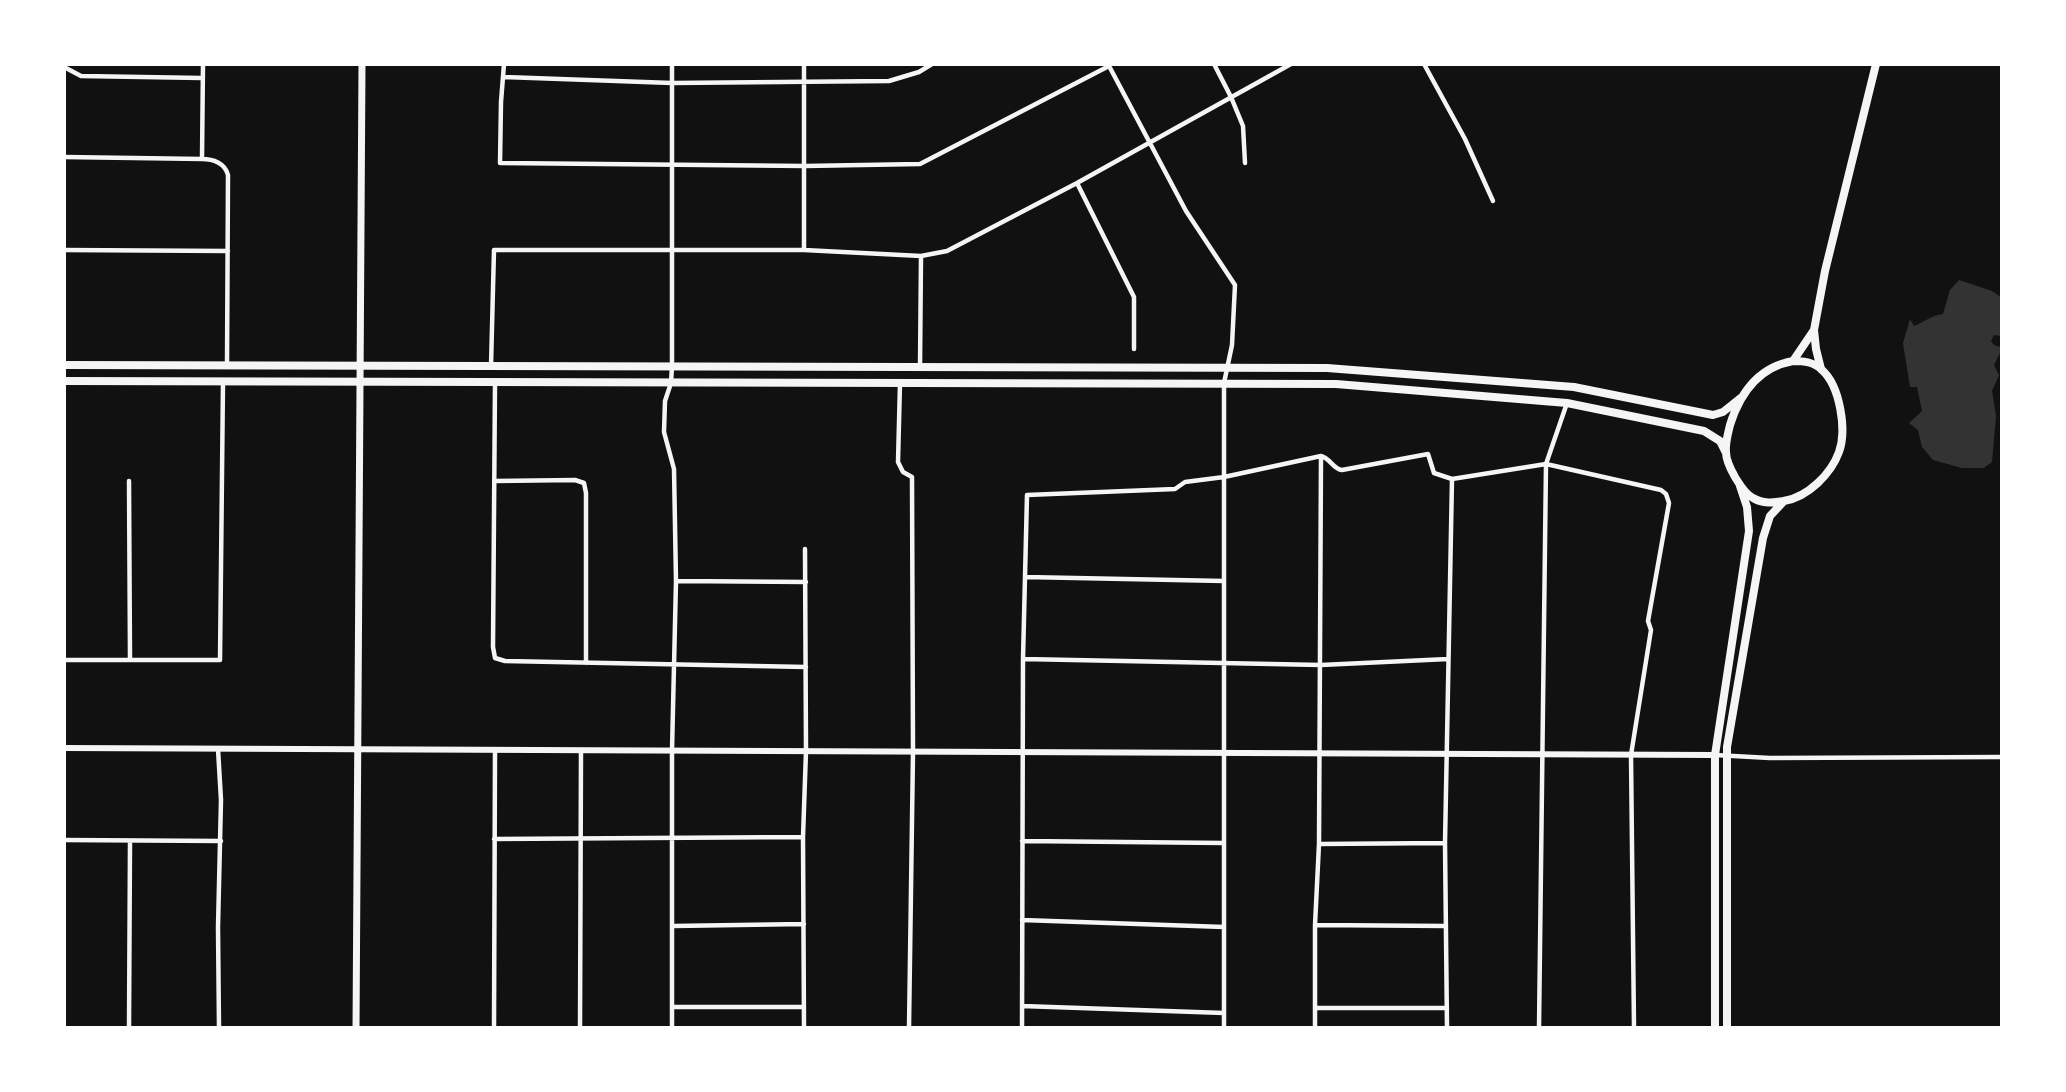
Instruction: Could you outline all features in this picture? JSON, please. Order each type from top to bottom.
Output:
[{"type":"main road","points":[[356,1028],[362,64]]},
{"type":"main road","points":[[1821,369],[1814,330],[1825,271],[1876,64]]},
{"type":"main road","points":[[1793,361],[1814,330]]},
{"type":"main road","points":[[1726,453],[1733,415],[1752,382],[1774,366],[1793,361],[1812,363],[1821,369],[1833,385],[1840,409],[1840,449],[1834,462],[1823,477],[1792,500],[1760,502],[1750,497],[1740,486]]},
{"type":"main road","points":[[64,365],[1327,368],[1574,387],[1713,415],[1723,412],[1743,396]]},
{"type":"main road","points":[[64,381],[1335,384],[1567,403],[1704,431],[1720,441],[1726,453],[1747,507],[1749,531],[1715,755],[1715,1028]]},
{"type":"main road","points":[[1727,1028],[1727,755],[1763,538],[1770,516],[1784,501]]},
{"type":"street","points":[[202,159],[203,64]]},
{"type":"street","points":[[504,64],[500,163],[805,166],[920,164],[1108,65],[1186,211],[1235,285],[1232,345],[1224,383],[1224,1028]]},
{"type":"street","points":[[672,64],[672,366],[664,432],[674,469],[676,581],[672,751],[674,926],[672,1028]]},
{"type":"street","points":[[804,64],[804,250]]},
{"type":"street","points":[[504,77],[672,83],[889,81],[919,72],[932,64]]},
{"type":"street","points":[[1214,64],[1243,126],[1245,163]]},
{"type":"street","points":[[491,366],[494,250],[672,252],[804,250],[921,256],[947,251],[1151,143],[1291,64]]},
{"type":"street","points":[[1424,64],[1466,139],[1493,201]]},
{"type":"street","points":[[64,67],[81,76],[202,78]]},
{"type":"street","points":[[64,157],[202,159],[218,162],[227,168],[227,366]]},
{"type":"street","points":[[1077,183],[1134,297],[1134,349]]},
{"type":"street","points":[[65,250],[228,251]]},
{"type":"street","points":[[920,367],[921,256]]},
{"type":"street","points":[[64,660],[220,660],[223,382]]},
{"type":"street","points":[[495,382],[493,647],[495,658],[505,661],[806,667]]},
{"type":"street","points":[[900,382],[898,462],[903,472],[912,477],[913,752],[909,1028]]},
{"type":"street","points":[[1539,1028],[1546,464],[1567,403]]},
{"type":"street","points":[[1022,1028],[1022,752],[1027,495],[1175,489],[1185,482],[1224,477],[1321,456],[1326,457],[1338,470],[1342,471],[1428,454],[1434,473],[1452,479],[1546,464],[1660,490],[1668,497],[1669,503],[1648,621],[1651,630],[1631,754],[1634,1028]]},
{"type":"street","points":[[1315,1028],[1321,665],[1321,456]]},
{"type":"street","points":[[1447,1028],[1446,843],[1452,479]]},
{"type":"street","points":[[495,481],[575,480],[584,483],[586,493],[586,663]]},
{"type":"street","points":[[129,481],[130,660]]},
{"type":"street","points":[[804,1028],[805,549]]},
{"type":"street","points":[[1025,577],[1224,581]]},
{"type":"street","points":[[676,581],[806,582]]},
{"type":"street","points":[[1023,659],[1321,665],[1448,659]]},
{"type":"street","points":[[64,748],[1631,754],[1770,758],[2001,757]]},
{"type":"street","points":[[218,749],[221,800],[218,927],[219,1028]]},
{"type":"street","points":[[494,1028],[495,750]]},
{"type":"street","points":[[580,1028],[581,750]]},
{"type":"street","points":[[494,839],[803,837]]},
{"type":"street","points":[[64,840],[221,841]]},
{"type":"street","points":[[1022,841],[1224,843]]},
{"type":"street","points":[[129,1028],[130,842]]},
{"type":"street","points":[[1319,844],[1446,843]]},
{"type":"street","points":[[1022,920],[1224,927]]},
{"type":"street","points":[[674,926],[804,924]]},
{"type":"street","points":[[1315,925],[1446,926]]},
{"type":"street","points":[[1022,1006],[1224,1012]]},
{"type":"street","points":[[672,1007],[804,1007]]},
{"type":"street","points":[[1315,1008],[1447,1008]]},
{"type":"shaded area","points":[[1959,280],[1992,291],[2001,297],[2001,336],[1994,335],[1991,341],[2000,347],[2000,353],[1994,365],[1999,375],[1992,391],[1996,416],[1992,462],[1984,468],[1962,468],[1933,460],[1922,447],[1918,430],[1909,423],[1922,411],[1917,387],[1910,387],[1903,343],[1910,319],[1914,326],[1943,314],[1950,290]]}]
